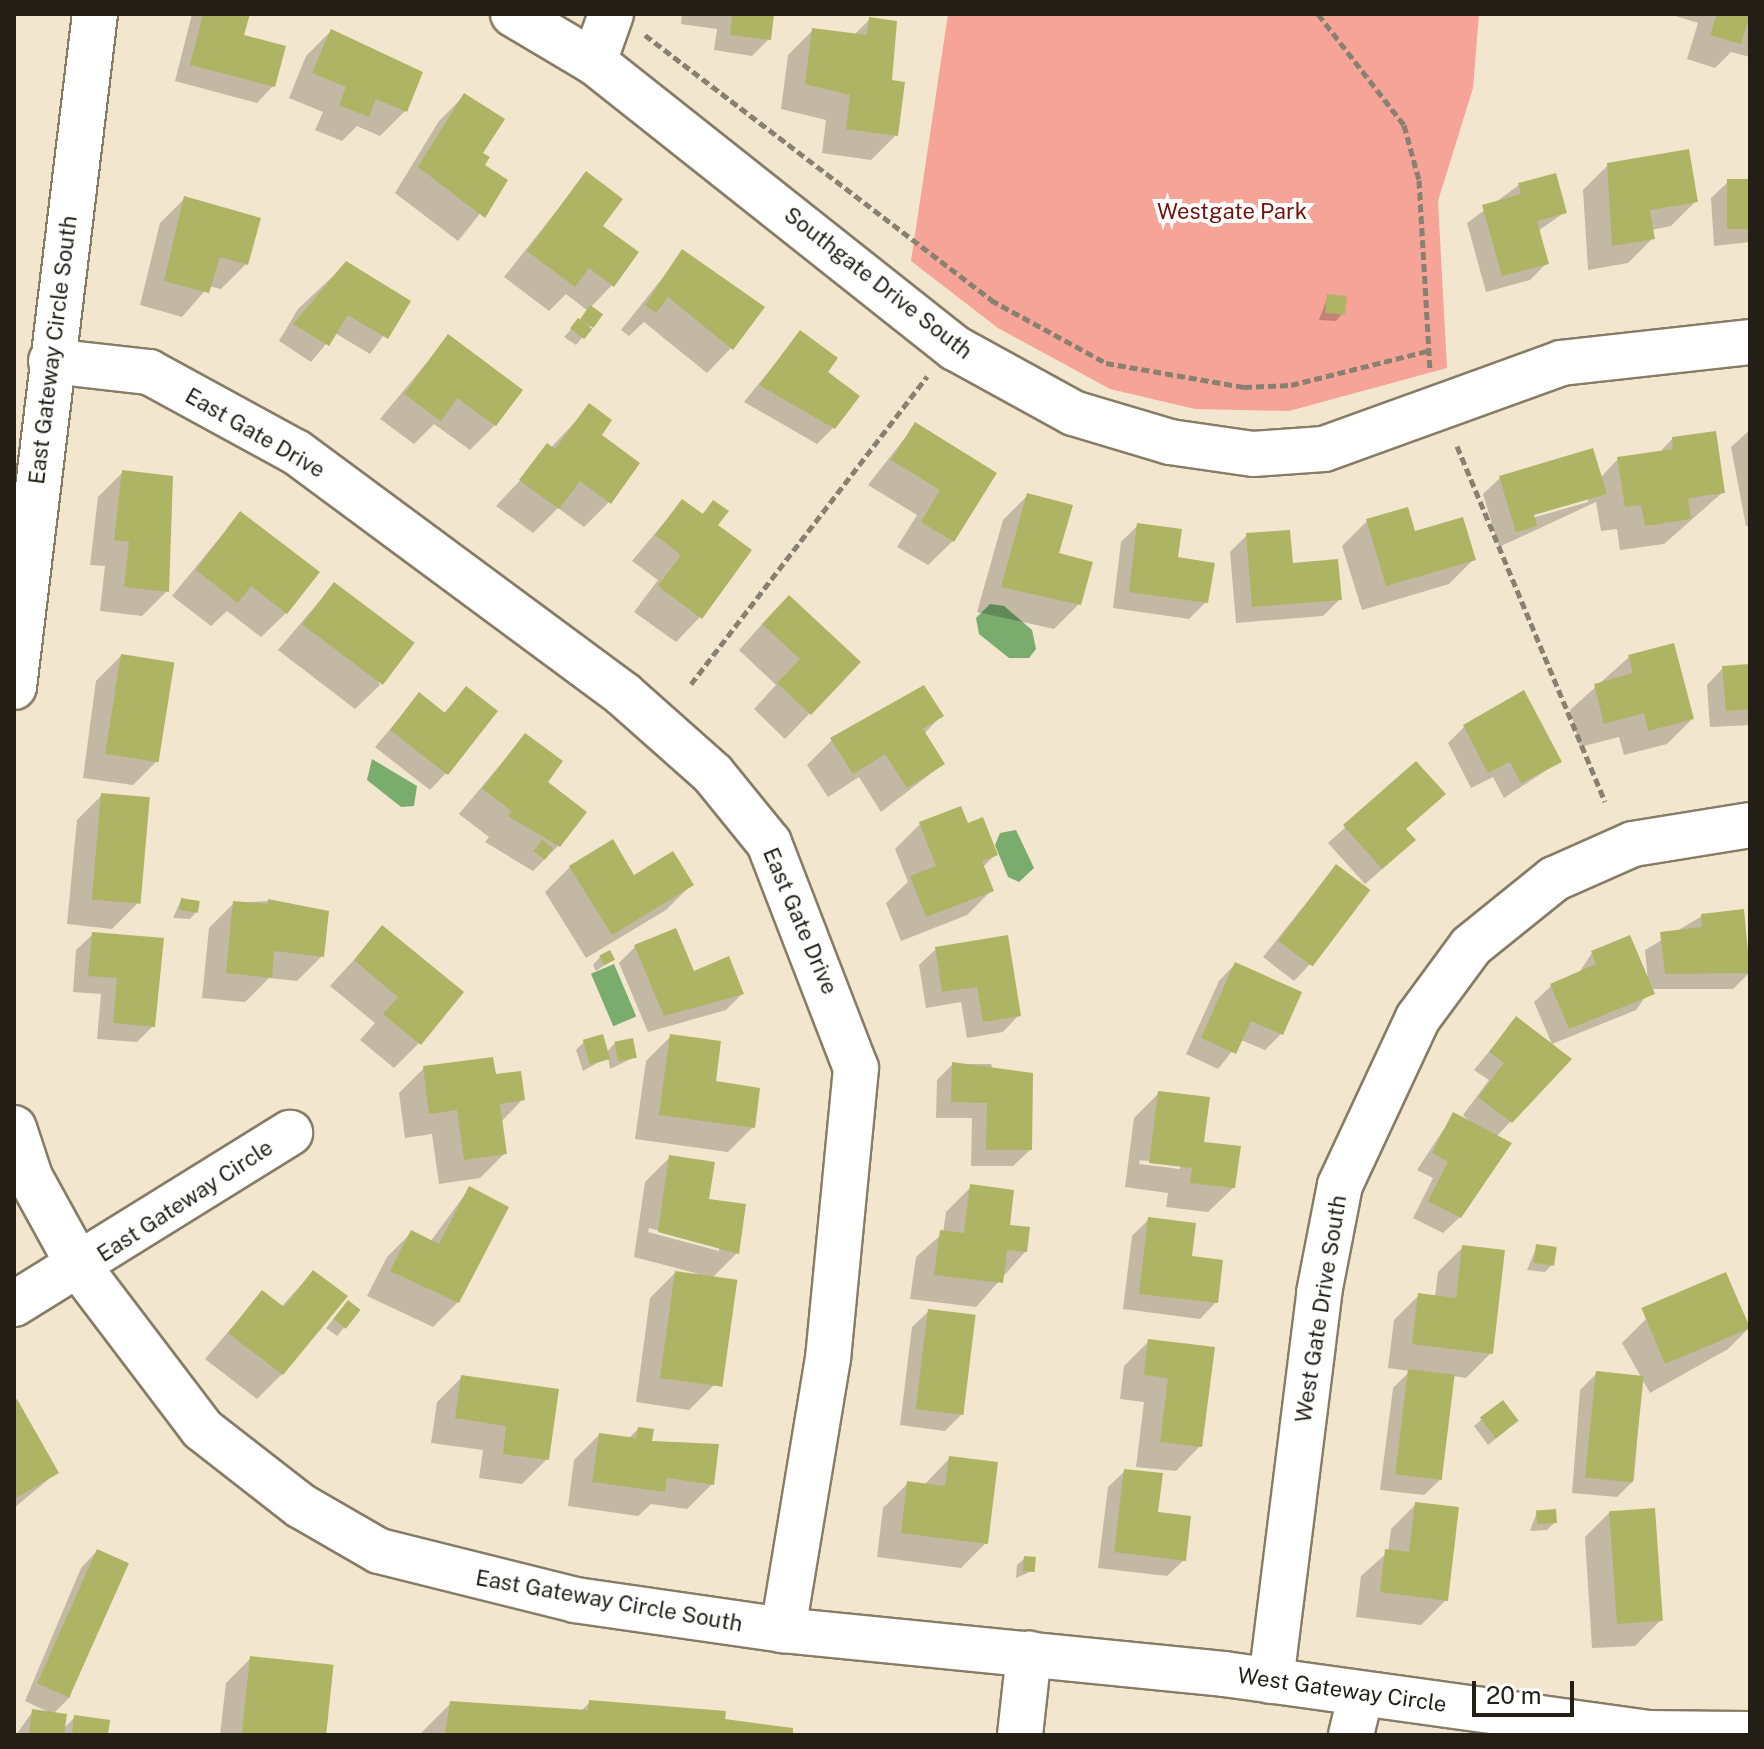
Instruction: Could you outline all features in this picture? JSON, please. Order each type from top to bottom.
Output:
[{"type":"street","name":"East Gateway Circle South","points":[[14,687],[95,14]]},
{"type":"street","name":"Southgate Drive South","points":[[513,14],[594,62],[955,348],[1073,413],[1170,442],[1253,454],[1324,449],[1429,407],[1561,363],[1750,342]]},
{"type":"street","points":[[594,62],[611,15]]},
{"type":"street","name":"East Gate Drive","points":[[51,361],[149,372],[296,452],[623,694],[713,774],[769,843],[856,1068],[828,1358],[783,1630]]},
{"type":"street","name":"West Gate Drive South","points":[[1271,1681],[1319,1293],[1340,1185],[1418,1018],[1471,946],[1554,879],[1633,844],[1750,825]]},
{"type":"street","name":"East Gateway Circle South","points":[[14,1128],[30,1177],[80,1268],[202,1429],[301,1506],[379,1551],[561,1598],[783,1630],[1029,1653]]},
{"type":"street","name":"East Gateway Circle","points":[[14,1304],[80,1268],[290,1133]]},
{"type":"street","points":[[1020,1735],[1029,1653]]},
{"type":"street","name":"West Gateway Circle","points":[[1029,1653],[1271,1681],[1356,1714],[1649,1733],[1750,1734]]},
{"type":"path","points":[[1318,14],[1404,125],[1419,180],[1431,350],[1429,407]]},
{"type":"path","points":[[611,15],[655,41],[991,300],[1106,363],[1244,387],[1291,385],[1431,350]]},
{"type":"path","points":[[691,684],[927,375]]},
{"type":"path","points":[[1457,446],[1605,801]]},
{"type":"green space","name":"Westgate Park","points":[[948,14],[1479,14],[1473,88],[1438,201],[1447,368],[1289,411],[1195,409],[1110,389],[998,328],[911,261]]},
{"type":"shaded area","points":[[990,604],[1004,606],[1032,630],[1036,649],[1029,658],[1009,658],[979,634],[976,618]]},
{"type":"shaded area","points":[[372,759],[417,786],[414,806],[401,807],[367,780]]},
{"type":"shaded area","points":[[1016,830],[1034,868],[1019,882],[1008,877],[995,845],[1000,833]]},
{"type":"shaded area","points":[[614,964],[636,1016],[613,1026],[591,974]]},
{"type":"building","points":[[203,14],[250,14],[244,35],[286,46],[275,87],[190,65]]},
{"type":"building","points":[[732,14],[774,14],[771,40],[730,35]]},
{"type":"building","points":[[1717,14],[1750,14],[1741,44],[1710,35]]},
{"type":"building","points":[[869,17],[897,21],[892,80],[905,82],[898,136],[846,129],[850,95],[805,84],[812,28],[867,35]]},
{"type":"building","points":[[331,29],[423,72],[407,112],[376,99],[369,117],[339,105],[346,87],[312,73]]},
{"type":"building","points":[[464,93],[505,119],[483,153],[490,157],[485,165],[508,180],[485,218],[418,167]]},
{"type":"building","points":[[1689,149],[1698,202],[1650,210],[1655,239],[1612,246],[1607,163]]},
{"type":"building","points":[[586,171],[623,199],[603,226],[639,252],[614,287],[589,268],[575,287],[527,251]]},
{"type":"building","points":[[1556,173],[1567,213],[1537,221],[1549,264],[1502,276],[1482,205],[1521,194],[1518,183]]},
{"type":"building","points":[[1727,179],[1750,179],[1750,229],[1727,229]]},
{"type":"building","points":[[184,196],[261,218],[248,265],[220,257],[209,293],[164,281]]},
{"type":"building","points":[[682,249],[765,307],[733,350],[668,297],[656,313],[645,305]]},
{"type":"building","points":[[346,261],[411,301],[388,339],[348,315],[329,346],[293,324]]},
{"type":"building","points":[[1327,294],[1347,296],[1345,315],[1325,313]]},
{"type":"building","points":[[590,305],[603,314],[593,328],[580,319]]},
{"type":"building","points":[[578,318],[592,329],[584,339],[570,328]]},
{"type":"building","points":[[800,330],[838,358],[828,372],[860,396],[835,429],[759,385]]},
{"type":"building","points":[[448,334],[523,390],[496,426],[457,398],[441,421],[404,394]]},
{"type":"building","points":[[589,403],[612,420],[602,435],[640,463],[611,504],[580,481],[559,509],[519,480],[547,443],[555,449]]},
{"type":"building","points":[[915,422],[997,473],[954,542],[921,522],[940,490],[891,460]]},
{"type":"building","points":[[1716,431],[1725,493],[1688,498],[1691,519],[1645,526],[1641,505],[1625,507],[1617,457],[1673,449],[1672,437]]},
{"type":"building","points":[[1593,448],[1607,494],[1534,515],[1537,526],[1516,532],[1499,476]]},
{"type":"building","points":[[122,470],[173,476],[169,592],[124,587],[129,542],[114,540]]},
{"type":"building","points":[[1027,493],[1073,505],[1059,553],[1093,562],[1081,605],[1001,587]]},
{"type":"building","points":[[682,499],[703,514],[713,500],[729,511],[718,525],[752,550],[702,619],[658,586],[681,555],[655,535]]},
{"type":"building","points":[[1408,507],[1415,531],[1463,517],[1476,560],[1386,586],[1366,519]]},
{"type":"building","points":[[240,511],[320,572],[287,614],[251,586],[238,603],[196,570]]},
{"type":"building","points":[[1137,523],[1182,529],[1178,557],[1215,563],[1208,603],[1129,592]]},
{"type":"building","points":[[1290,530],[1293,563],[1338,559],[1342,600],[1252,607],[1246,533]]},
{"type":"building","points":[[334,582],[415,643],[383,685],[302,624]]},
{"type":"building","points":[[789,595],[861,662],[811,715],[777,683],[800,659],[762,624]]},
{"type":"building","points":[[1674,643],[1694,719],[1648,731],[1644,713],[1604,724],[1594,684],[1633,673],[1628,655]]},
{"type":"building","points":[[121,654],[174,662],[159,762],[105,754]]},
{"type":"building","points":[[1750,664],[1750,709],[1726,711],[1722,666]]},
{"type":"building","points":[[924,685],[944,716],[923,729],[945,764],[907,788],[885,754],[853,774],[830,738]]},
{"type":"building","points":[[466,686],[498,711],[448,775],[390,730],[419,692],[445,713]]},
{"type":"building","points":[[1524,690],[1562,762],[1521,783],[1510,762],[1488,773],[1463,725]]},
{"type":"building","points":[[525,733],[563,761],[548,782],[587,812],[560,847],[508,816],[512,811],[482,789]]},
{"type":"building","points":[[1416,761],[1446,794],[1406,829],[1416,840],[1382,869],[1343,825]]},
{"type":"building","points":[[101,793],[150,797],[140,904],[92,900]]},
{"type":"building","points":[[961,806],[968,823],[983,817],[998,855],[982,861],[994,891],[926,917],[910,876],[936,866],[919,822]]},
{"type":"building","points":[[613,839],[634,875],[673,851],[694,885],[612,935],[569,866]]},
{"type":"building","points":[[542,840],[553,848],[545,860],[534,851]]},
{"type":"building","points":[[1336,864],[1370,890],[1313,967],[1278,941]]},
{"type":"building","points":[[181,898],[200,901],[198,913],[179,910]]},
{"type":"building","points":[[268,899],[329,911],[324,957],[274,951],[272,978],[226,973],[233,901],[268,904]]},
{"type":"building","points":[[1744,909],[1750,973],[1665,974],[1660,932],[1702,927],[1701,914]]},
{"type":"building","points":[[382,925],[464,992],[421,1045],[383,1014],[398,997],[354,960]]},
{"type":"building","points":[[676,928],[694,971],[729,956],[744,994],[664,1016],[634,945]]},
{"type":"building","points":[[92,932],[164,938],[155,1027],[113,1023],[117,978],[88,976]]},
{"type":"building","points":[[1008,935],[1021,1016],[983,1022],[977,987],[942,992],[935,947]]},
{"type":"building","points":[[1630,935],[1655,994],[1569,1029],[1550,984],[1596,964],[1591,951]]},
{"type":"building","points":[[610,950],[615,960],[604,965],[599,955]]},
{"type":"building","points":[[1235,962],[1302,992],[1283,1035],[1251,1021],[1236,1054],[1201,1038]]},
{"type":"building","points":[[1516,1016],[1572,1059],[1512,1123],[1478,1097],[1504,1063],[1489,1052]]},
{"type":"building","points":[[603,1034],[610,1059],[590,1065],[583,1040]]},
{"type":"building","points":[[670,1034],[721,1041],[716,1081],[760,1088],[755,1128],[659,1115]]},
{"type":"building","points":[[633,1038],[637,1058],[618,1061],[614,1042]]},
{"type":"building","points":[[493,1057],[496,1074],[521,1071],[525,1100],[500,1104],[507,1154],[464,1160],[457,1110],[429,1114],[423,1066]]},
{"type":"building","points":[[952,1062],[1033,1073],[1032,1150],[986,1150],[987,1103],[951,1102]]},
{"type":"building","points":[[1158,1091],[1210,1097],[1204,1142],[1241,1146],[1235,1188],[1190,1183],[1192,1168],[1149,1163]]},
{"type":"building","points":[[1453,1112],[1512,1143],[1461,1218],[1428,1201],[1448,1162],[1432,1153]]},
{"type":"building","points":[[669,1155],[715,1162],[709,1199],[746,1204],[739,1254],[658,1232]]},
{"type":"building","points":[[970,1184],[1014,1190],[1010,1225],[1030,1227],[1027,1252],[1007,1250],[1003,1283],[934,1275],[940,1230],[964,1233]]},
{"type":"building","points":[[469,1186],[509,1207],[459,1303],[390,1271],[411,1230],[439,1244]]},
{"type":"building","points":[[1148,1217],[1196,1223],[1192,1256],[1223,1260],[1218,1303],[1139,1294]]},
{"type":"building","points":[[1536,1244],[1557,1247],[1554,1266],[1533,1263]]},
{"type":"building","points":[[1462,1245],[1505,1250],[1493,1354],[1412,1344],[1418,1293],[1456,1298]]},
{"type":"building","points":[[313,1270],[348,1296],[283,1375],[228,1333],[262,1290],[284,1307]]},
{"type":"building","points":[[675,1271],[737,1280],[722,1387],[660,1378]]},
{"type":"building","points":[[1726,1272],[1750,1328],[1665,1364],[1641,1308]]},
{"type":"building","points":[[348,1300],[361,1310],[346,1329],[333,1319]]},
{"type":"building","points":[[928,1309],[976,1315],[963,1415],[916,1409]]},
{"type":"building","points":[[1148,1339],[1215,1347],[1202,1447],[1160,1442],[1168,1378],[1144,1375]]},
{"type":"building","points":[[1408,1369],[1455,1375],[1442,1480],[1395,1474]]},
{"type":"building","points":[[1596,1371],[1644,1376],[1633,1482],[1585,1477]]},
{"type":"building","points":[[461,1375],[559,1389],[549,1460],[503,1454],[506,1426],[455,1418]]},
{"type":"building","points":[[17,1399],[59,1473],[14,1499],[14,1401]]},
{"type":"building","points":[[1503,1400],[1519,1421],[1495,1438],[1480,1417]]},
{"type":"building","points":[[638,1427],[654,1429],[652,1441],[719,1444],[714,1485],[667,1478],[665,1492],[592,1482],[599,1433],[636,1438]]},
{"type":"building","points":[[949,1456],[998,1462],[988,1544],[901,1533],[907,1481],[945,1486]]},
{"type":"building","points":[[1124,1469],[1163,1473],[1158,1512],[1191,1516],[1186,1561],[1114,1552]]},
{"type":"building","points":[[1415,1502],[1459,1507],[1448,1601],[1380,1592],[1385,1549],[1409,1552]]},
{"type":"building","points":[[1655,1508],[1663,1621],[1617,1624],[1609,1511]]},
{"type":"building","points":[[1556,1509],[1557,1523],[1537,1524],[1536,1510]]},
{"type":"building","points":[[97,1549],[129,1563],[69,1698],[37,1683]]},
{"type":"building","points":[[1024,1556],[1036,1557],[1035,1572],[1023,1571]]},
{"type":"building","points":[[250,1656],[334,1665],[326,1735],[242,1735]]},
{"type":"building","points":[[589,1700],[726,1711],[725,1719],[793,1728],[793,1735],[445,1735],[450,1701],[588,1710]]},
{"type":"building","points":[[32,1709],[67,1714],[64,1735],[29,1735]]},
{"type":"building","points":[[74,1715],[110,1720],[108,1735],[72,1735]]}]
